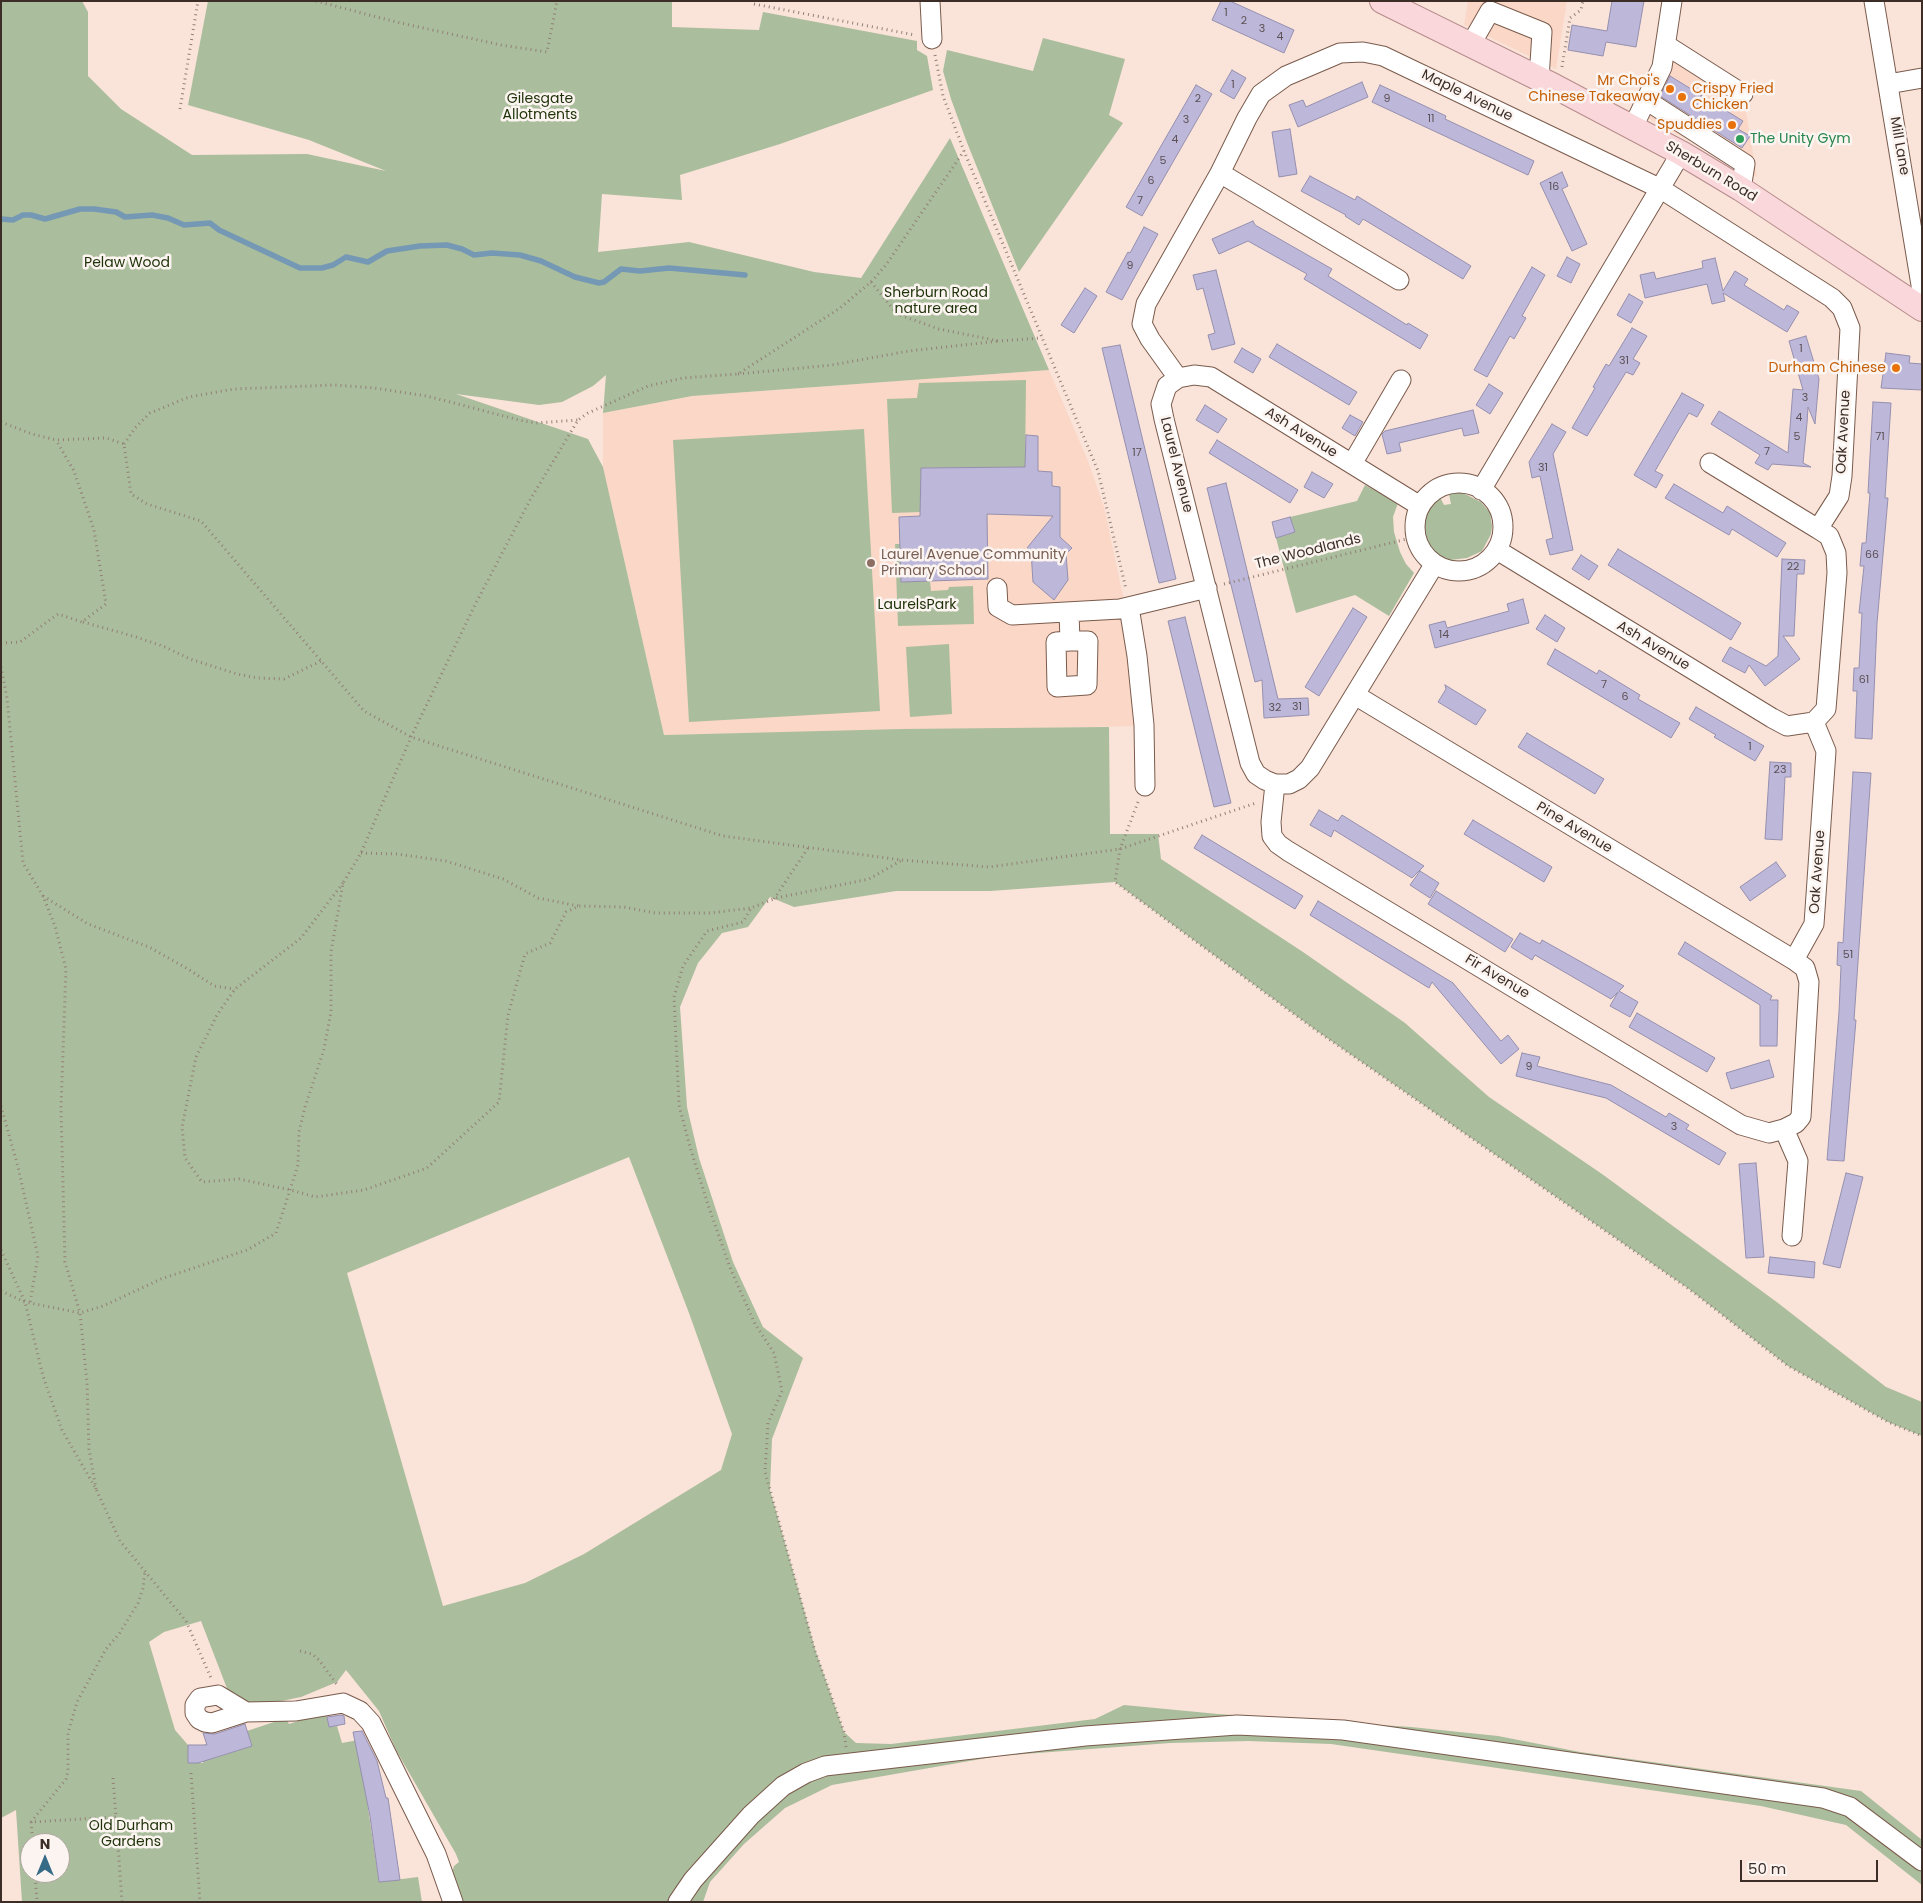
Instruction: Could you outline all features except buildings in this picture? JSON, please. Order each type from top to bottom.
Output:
[{"type":"main road","name":"Sherburn Road","points":[[1382,1],[1471,44],[1682,153],[1741,189],[1922,309]]},
{"type":"street","points":[[930,1],[932,39]]},
{"type":"street","points":[[1633,127],[1662,67],[1672,1]]},
{"type":"street","name":"Mill Lane","points":[[1874,1],[1922,291]]},
{"type":"street","points":[[1471,44],[1490,11],[1542,32],[1546,82]]},
{"type":"street","points":[[1666,45],[1743,94]]},
{"type":"street","name":"Maple Avenue","points":[[1220,173],[1246,118],[1261,94],[1269,87],[1286,76],[1340,53],[1364,52],[1383,56],[1661,189],[1832,298],[1842,308],[1850,328]]},
{"type":"street","points":[[1888,84],[1922,78]]},
{"type":"street","points":[[1646,100],[1745,164],[1741,189]]},
{"type":"street","points":[[1481,490],[1682,153]]},
{"type":"street","points":[[1178,378],[1150,339],[1142,324],[1146,304],[1220,173],[1399,280]]},
{"type":"street","name":"Oak Avenue","points":[[1818,529],[1839,496],[1842,476],[1850,328]]},
{"type":"street","name":"Ash Avenue","points":[[1178,378],[1194,375],[1211,377],[1420,506]]},
{"type":"street","name":"Laurel Avenue","points":[[1178,378],[1167,386],[1161,404],[1250,763],[1256,774],[1271,788]]},
{"type":"street","points":[[1352,464],[1402,380]]},
{"type":"street","points":[[1710,464],[1829,536],[1836,553],[1826,709],[1814,722]]},
{"type":"street","points":[[1463,483],[1481,490],[1493,500],[1500,511],[1503,526],[1502,539],[1487,562],[1469,570],[1450,571],[1434,565],[1423,554],[1415,537],[1415,520],[1420,506],[1432,492],[1446,485],[1463,483]]},
{"type":"street","name":"Ash Avenue","points":[[1496,550],[1772,718],[1787,726],[1814,722]]},
{"type":"street","points":[[1271,788],[1289,784],[1299,779],[1310,768],[1434,565]]},
{"type":"street","points":[[997,588],[998,607],[1012,615],[1120,609],[1207,588]]},
{"type":"street","points":[[1129,607],[1137,656],[1144,725],[1145,786]]},
{"type":"street","points":[[1069,612],[1070,641]]},
{"type":"street","name":"Pine Avenue","points":[[1355,696],[1794,960]]},
{"type":"street","name":"Oak Avenue","points":[[1794,960],[1814,924],[1826,751],[1814,722]]},
{"type":"street","name":"Fir Avenue","points":[[1271,788],[1272,836],[1278,844],[1288,851],[1741,1125],[1769,1133],[1784,1129]]},
{"type":"street","points":[[1792,1236],[1798,1161],[1784,1129],[1796,1123],[1801,1117],[1809,982],[1805,968],[1794,960]]},
{"type":"street","points":[[246,1712],[218,1695],[200,1698],[195,1705],[195,1713],[199,1719],[212,1723],[246,1712],[296,1710],[343,1703],[360,1710],[370,1723],[436,1854],[453,1902]]},
{"type":"street","points":[[678,1902],[693,1880],[744,1822],[783,1786],[806,1773],[825,1766],[845,1762],[1127,1732],[1237,1725],[1343,1730],[1823,1798],[1850,1807],[1922,1861]]},
{"type":"path","points":[[180,109],[198,1]]},
{"type":"path","points":[[316,1],[502,45],[547,52],[557,1]]},
{"type":"path","points":[[1546,82],[1561,72],[1570,18],[1581,10],[1583,1]]},
{"type":"path","points":[[754,4],[932,39],[944,96],[964,151],[1098,471],[1125,580],[1129,607]]},
{"type":"path","points":[[738,374],[840,308],[871,282],[886,265],[964,151]]},
{"type":"path","points":[[871,282],[897,314],[939,329],[998,340]]},
{"type":"path","points":[[579,906],[566,912],[550,943],[525,954],[508,1015],[499,1102],[427,1168],[364,1190],[315,1197],[238,1179],[202,1182],[185,1158],[182,1127],[196,1057],[216,1015],[235,989],[300,938],[343,883],[361,853],[411,737],[477,600],[521,516],[578,420],[588,413],[648,386],[683,378],[832,365],[909,351],[998,340],[1042,338]]},
{"type":"path","points":[[578,420],[536,423],[427,396],[374,388],[334,385],[234,389],[189,397],[150,413],[135,428],[124,444],[130,494],[147,504],[200,521],[364,711],[411,737],[723,836],[902,860],[989,867],[1120,849],[1242,806],[1271,788]]},
{"type":"path","points":[[1,422],[32,434],[56,440],[106,438],[124,444]]},
{"type":"path","points":[[56,440],[74,471],[94,530],[106,604],[82,622]]},
{"type":"path","name":"The Woodlands","points":[[1207,588],[1415,537]]},
{"type":"path","points":[[1,643],[20,642],[58,614],[136,637],[165,647],[190,659],[237,674],[258,678],[284,679],[321,661]]},
{"type":"path","points":[[1,667],[7,698],[23,863],[43,896],[55,926],[66,969],[65,1031],[60,1108],[65,1262],[80,1314],[87,1383],[89,1449],[96,1489]]},
{"type":"path","points":[[1145,786],[1120,849],[1115,882],[1317,1031],[1689,1289],[1788,1366],[1888,1422],[1922,1436]]},
{"type":"path","points":[[774,899],[808,848]]},
{"type":"path","points":[[361,853],[397,854],[446,861],[503,879],[538,898],[579,906],[624,907],[655,913],[710,913],[751,908],[774,899],[869,879],[902,860]]},
{"type":"path","points":[[1,1291],[25,1302],[80,1314],[103,1306],[161,1279],[247,1250],[276,1233],[298,1165],[303,1115],[324,1049],[331,1012],[331,952],[343,883]]},
{"type":"path","points":[[43,896],[88,924],[149,947],[214,986],[235,989]]},
{"type":"path","points":[[751,908],[743,922],[707,932],[683,966],[674,997],[679,1104],[708,1205],[731,1270],[755,1324],[774,1353],[782,1391],[768,1423],[765,1472],[815,1651],[844,1732],[845,1762]]},
{"type":"path","points":[[1,1106],[18,1167],[38,1256],[30,1303]]},
{"type":"path","points":[[1,1250],[25,1302],[43,1376],[62,1430],[96,1489],[120,1541],[186,1621],[218,1695]]},
{"type":"path","points":[[32,1833],[31,1822],[66,1779],[68,1771],[68,1733],[77,1702],[106,1649],[119,1634],[138,1603],[143,1588],[145,1570]]},
{"type":"path","points":[[300,1651],[312,1654],[319,1660],[337,1682],[343,1703]]},
{"type":"path","points":[[191,1773],[200,1902]]},
{"type":"path","points":[[113,1778],[122,1902]]},
{"type":"path","points":[[31,1822],[116,1816]]},
{"type":"path","points":[[36,1883],[37,1902]]},
{"type":"shaded area","points":[[1468,1],[1567,1],[1556,69],[1464,25]]},
{"type":"shaded area","points":[[1666,45],[1743,94],[1757,177],[1640,114]]},
{"type":"shaded area","name":"Laurel Avenue Community Primary School","points":[[1049,370],[1088,461],[1104,507],[1128,619],[1139,726],[664,735],[603,467],[603,413],[692,396]]},
{"type":"green space","points":[[1,1],[82,1],[88,12],[88,76],[121,109],[192,155],[307,154],[386,171],[309,140],[188,105],[208,1],[672,1],[672,27],[759,30],[763,12],[917,41],[917,50],[927,56],[933,90],[780,144],[680,175],[682,200],[602,194],[598,252],[689,242],[814,272],[861,278],[950,138],[1049,370],[692,396],[603,413],[606,375],[593,386],[562,402],[539,405],[456,394],[588,439],[603,467],[664,735],[902,729],[1109,727],[1110,834],[1158,834],[1161,859],[1303,952],[1405,1023],[1489,1097],[1602,1174],[1778,1303],[1886,1387],[1922,1402],[1922,1436],[1888,1422],[1788,1366],[1689,1289],[1317,1031],[1115,882],[990,891],[896,891],[794,907],[770,897],[748,927],[722,933],[698,963],[680,1007],[687,1107],[699,1158],[733,1262],[763,1327],[803,1358],[772,1439],[770,1490],[816,1652],[844,1732],[856,1743],[891,1744],[1095,1719],[1124,1705],[1218,1714],[1411,1727],[1498,1736],[1580,1752],[1861,1791],[1922,1840],[1922,1885],[1846,1825],[1761,1806],[1331,1744],[1248,1741],[1170,1743],[998,1756],[832,1785],[785,1808],[744,1844],[710,1882],[703,1902],[459,1902],[452,1872],[454,1866],[459,1862],[456,1854],[396,1750],[379,1711],[346,1670],[337,1682],[301,1697],[256,1706],[234,1697],[228,1691],[201,1621],[164,1632],[149,1642],[175,1730],[188,1745],[188,1763],[203,1763],[203,1745],[206,1744],[211,1759],[252,1746],[247,1731],[286,1718],[289,1724],[326,1712],[329,1727],[337,1726],[342,1743],[358,1740],[379,1882],[418,1877],[422,1902],[22,1902],[21,1883],[70,1883],[70,1833],[20,1833],[20,1871],[16,1810],[1,1818]],"holes":[[[629,1157],[689,1313],[732,1434],[721,1470],[584,1554],[525,1583],[443,1606],[347,1273]]]},
{"type":"green space","points":[[1043,38],[1125,59],[1109,115],[1123,123],[1019,272],[966,140],[943,71],[947,50],[1033,71]]},
{"type":"green space","points":[[1026,380],[1025,467],[922,468],[921,512],[892,513],[887,399],[917,398],[919,383]]},
{"type":"green space","points":[[864,429],[880,711],[689,722],[673,440]]},
{"type":"green space","points":[[1365,485],[1398,503],[1393,517],[1394,532],[1400,552],[1406,564],[1414,573],[1389,616],[1355,595],[1296,613],[1276,538],[1295,532],[1290,517],[1357,501]]},
{"type":"green space","points":[[1461,492],[1481,502],[1490,513],[1491,534],[1482,551],[1467,558],[1450,560],[1440,556],[1426,541],[1423,532],[1423,516],[1439,495],[1444,505],[1451,504],[1449,494]]},
{"type":"green space","name":"LaurelsPark","points":[[895,544],[900,544],[901,582],[930,581],[931,591],[948,590],[949,587],[973,586],[974,624],[898,626]]},
{"type":"green space","points":[[949,644],[952,714],[910,717],[906,647]]},
{"type":"waterway","points":[[1,219],[13,220],[23,215],[45,219],[80,209],[94,209],[116,212],[125,217],[152,215],[168,218],[184,225],[210,223],[219,230],[300,268],[322,268],[333,265],[346,257],[368,262],[387,251],[420,246],[447,245],[474,255],[492,253],[520,255],[541,261],[575,277],[599,283],[604,282],[621,269],[640,271],[669,268],[745,275]]},
{"type":"place","name":"Mr Choi's Chinese Takeaway","points":[[1670,89]]},
{"type":"place","name":"Crispy Fried Chicken","points":[[1682,97]]},
{"type":"place","name":"Spuddies","points":[[1732,125]]},
{"type":"place","name":"The Unity Gym","points":[[1740,139]]},
{"type":"place","name":"Durham Chinese","points":[[1896,368]]},
{"type":"place","name":"Laurel Avenue Community Primary School","points":[[871,563]]},
{"type":"park label","name":"Gilesgate Allotments","points":[[540,108]]},
{"type":"park label","name":"Pelaw Wood","points":[[127,263]]},
{"type":"park label","name":"Sherburn Road nature area","points":[[936,302]]},
{"type":"park label","name":"Old Durham Gardens","points":[[131,1834]]}]
